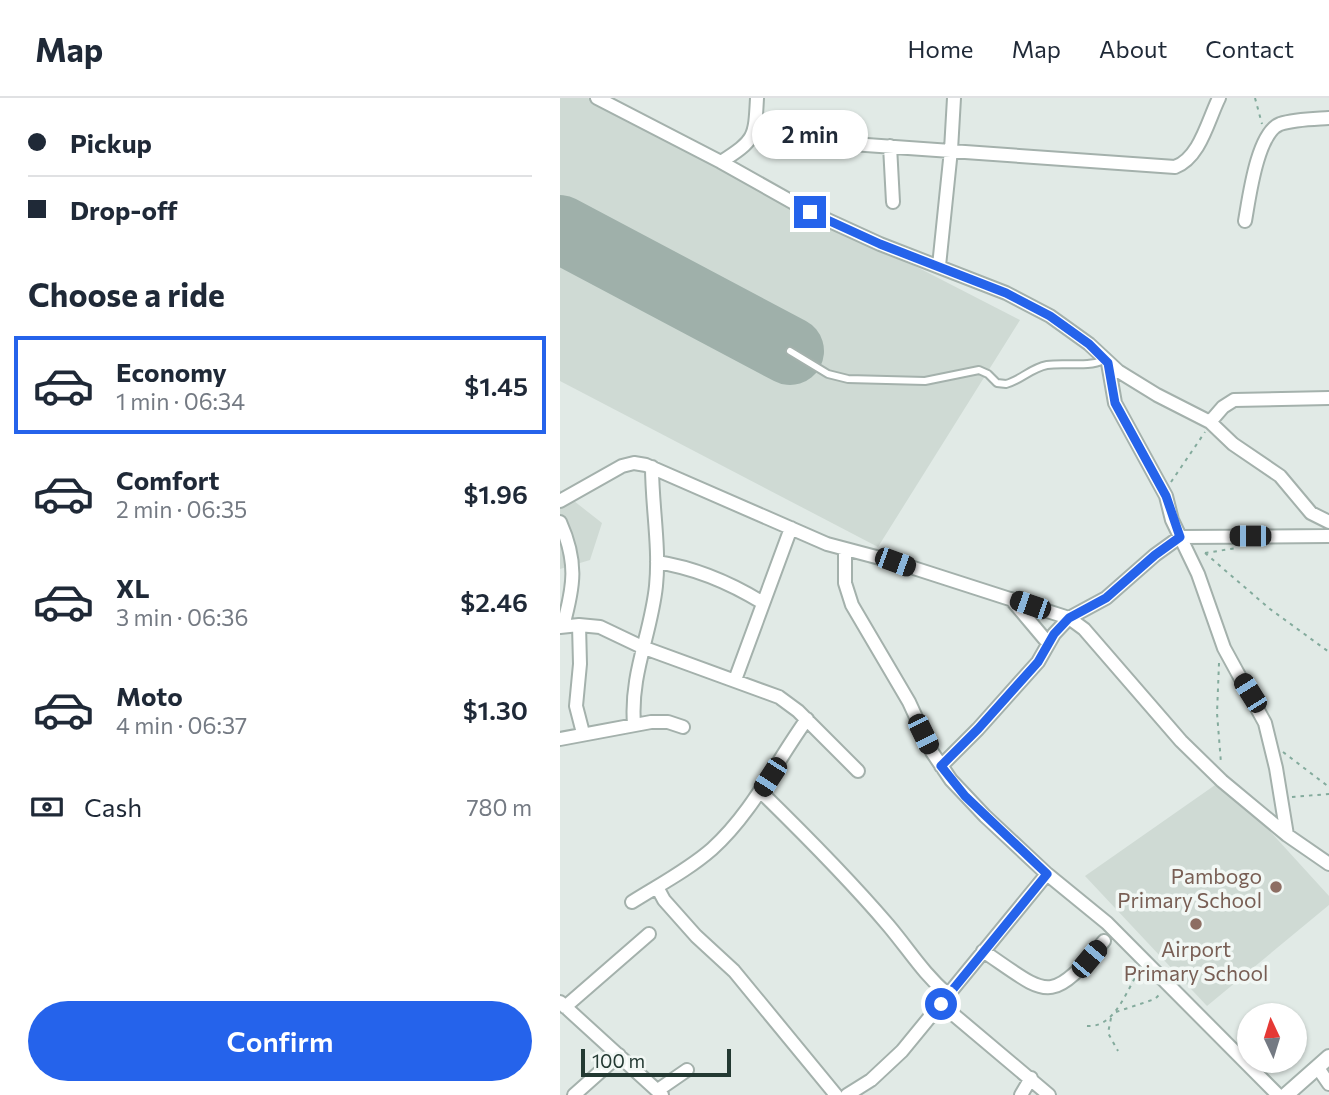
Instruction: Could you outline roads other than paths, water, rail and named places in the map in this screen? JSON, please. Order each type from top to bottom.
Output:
[{"type":"street","points":[[597,98],[810,212],[880,244],[1006,293],[1050,316],[1089,344],[1106,361],[1157,394],[1210,422],[1233,443],[1280,477],[1311,513],[1329,522]]},
{"type":"street","points":[[720,162],[742,149],[753,136],[757,98]]},
{"type":"street","points":[[939,266],[954,98]]},
{"type":"street","points":[[753,136],[1175,167],[1185,164],[1192,156],[1219,98]]},
{"type":"street","points":[[1245,221],[1254,175],[1266,138],[1278,125],[1329,118]]},
{"type":"street","points":[[890,146],[893,202]]},
{"type":"street","points":[[1106,361],[1115,403],[1166,496],[1180,537],[1190,553],[1224,648],[1259,709],[1271,743],[1287,835]]},
{"type":"street","points":[[1210,422],[1223,407],[1234,400],[1329,398]]},
{"type":"street","points":[[560,501],[622,466],[634,463],[652,467],[845,549],[895,562],[947,581],[1011,598],[1069,618],[1084,629],[1181,741],[1222,781],[1287,835],[1329,864]]},
{"type":"street","points":[[634,724],[634,680],[654,601],[657,562],[652,467]]},
{"type":"street","points":[[560,522],[571,550],[574,572],[570,603],[562,627],[579,625],[609,630],[642,647],[787,701],[858,771]]},
{"type":"street","points":[[735,680],[791,528]]},
{"type":"street","points":[[941,766],[1038,662],[1048,643],[1069,618],[1106,598],[1180,537],[1329,536]]},
{"type":"street","points":[[845,549],[845,583],[852,605],[891,670],[941,766],[965,796],[1047,874],[1107,923],[1279,1095]]},
{"type":"street","points":[[657,562],[706,573],[736,586],[763,603]]},
{"type":"street","points":[[1011,598],[1048,643]]},
{"type":"street","points":[[579,625],[580,664],[576,706],[583,733]]},
{"type":"street","points":[[632,902],[683,872],[713,847],[760,791],[807,719]]},
{"type":"street","points":[[560,739],[660,721],[683,727]]},
{"type":"street","points":[[760,791],[887,924],[944,1000],[1049,1095]]},
{"type":"street","points":[[847,1095],[886,1067],[1047,874]]},
{"type":"street","points":[[657,887],[671,908],[696,936],[734,971],[836,1095]]},
{"type":"street","points":[[649,934],[563,1004],[660,1092],[687,1070]]},
{"type":"street","points":[[983,951],[1034,986],[1052,988],[1070,979],[1104,942]]},
{"type":"street","points":[[574,1095],[620,1055]]},
{"type":"street","points":[[1286,1095],[1329,1057]]},
{"type":"street","points":[[1318,1068],[1329,1084]]},
{"type":"street","points":[[1021,1095],[1031,1079]]},
{"type":"lane","points":[[790,351],[828,374],[869,381],[925,381],[979,370],[997,383],[1006,384],[1033,369],[1047,365],[1106,361]]},
{"type":"place","name":"Pambogo Primary School","points":[[1276,887]]},
{"type":"place","name":"Airport Primary School","points":[[1196,924]]}]
